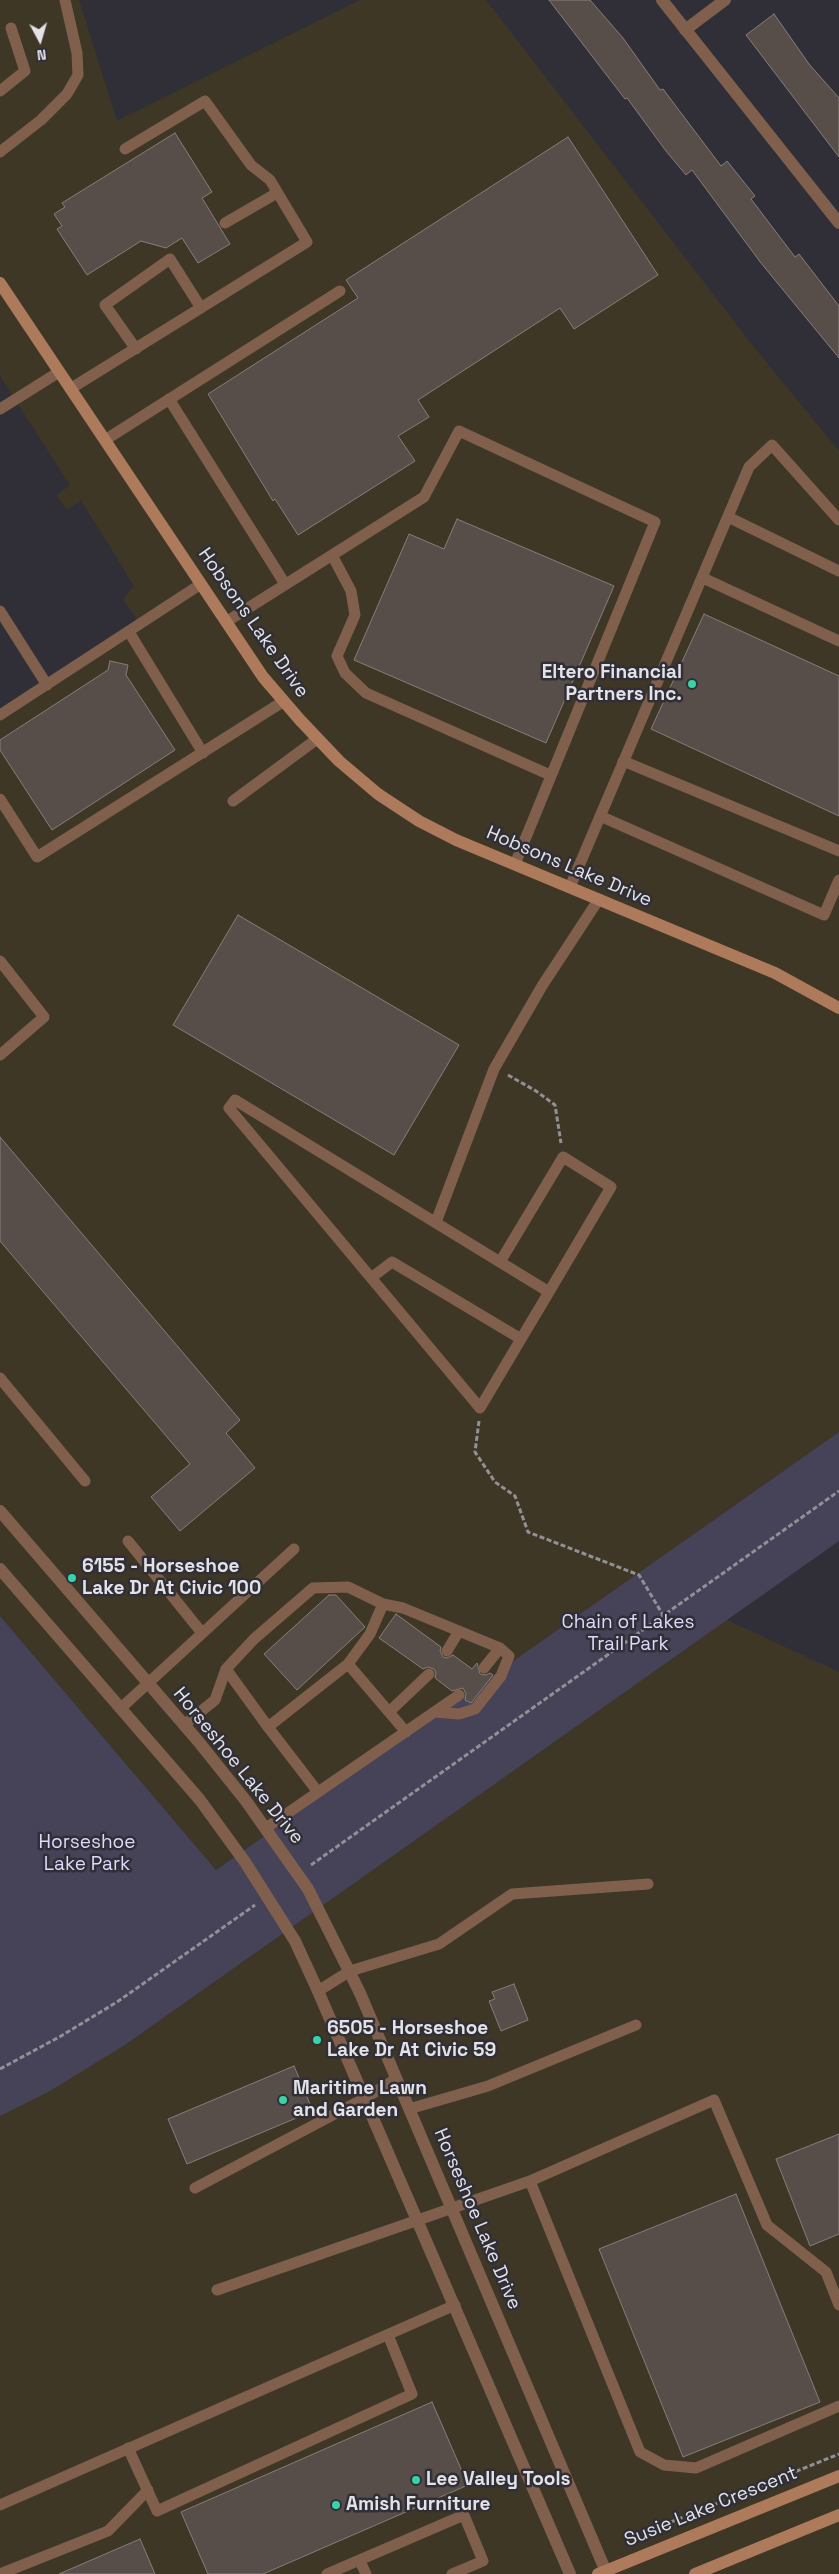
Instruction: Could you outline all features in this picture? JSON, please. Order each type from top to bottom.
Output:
[{"type":"street","points":[[662,0],[839,223]]},
{"type":"street","points":[[686,30],[726,0]]},
{"type":"street","name":"Hobsons Lake Drive","points":[[0,283],[263,677],[339,761],[378,794],[418,821],[515,864],[776,973],[838,1005]]},
{"type":"street","name":"Horseshoe Lake Drive","points":[[0,1511],[238,1790],[298,1874],[350,1971],[453,2208],[604,2573]]},
{"type":"street","points":[[0,1569],[200,1800],[268,1896],[295,1941],[455,2305],[570,2574]]},
{"type":"street","name":"Susie Lake Crescent","points":[[604,2573],[839,2476]]},
{"type":"street","points":[[695,2574],[839,2515]]},
{"type":"lane","points":[[0,152],[42,120],[67,94],[78,75],[77,53],[64,0]]},
{"type":"lane","points":[[0,90],[25,71],[11,28]]},
{"type":"lane","points":[[70,389],[307,242],[270,180],[251,165],[205,101],[125,149]]},
{"type":"lane","points":[[225,223],[277,192]]},
{"type":"lane","points":[[136,348],[105,305],[170,259],[201,308]]},
{"type":"lane","points":[[105,440],[340,291]]},
{"type":"lane","points":[[0,409],[59,372]]},
{"type":"lane","points":[[169,399],[285,584]]},
{"type":"lane","points":[[226,622],[424,497],[459,431],[655,522],[515,864]]},
{"type":"lane","points":[[570,887],[749,467],[772,445],[839,520]]},
{"type":"lane","points":[[728,517],[839,571]]},
{"type":"lane","points":[[332,555],[352,592],[355,615],[337,656],[345,673],[366,693],[550,775]]},
{"type":"lane","points":[[703,578],[839,640]]},
{"type":"lane","points":[[0,715],[201,584]]},
{"type":"lane","points":[[0,611],[47,685]]},
{"type":"lane","points":[[129,632],[203,752]]},
{"type":"lane","points":[[0,799],[37,857],[284,701]]},
{"type":"lane","points":[[233,801],[317,738]]},
{"type":"lane","points":[[624,761],[839,851]]},
{"type":"lane","points":[[600,816],[824,915],[839,880]]},
{"type":"lane","points":[[436,1222],[494,1069],[542,986],[599,899]]},
{"type":"lane","points":[[0,961],[44,1018],[0,1055]]},
{"type":"lane","points":[[500,1262],[563,1157],[611,1187],[549,1292],[480,1408],[229,1108],[235,1100],[549,1292]]},
{"type":"lane","points":[[371,1278],[392,1262],[521,1339]]},
{"type":"lane","points":[[0,1378],[85,1481]]},
{"type":"lane","points":[[128,1541],[202,1633]]},
{"type":"lane","points":[[121,1708],[294,1549]]},
{"type":"lane","points":[[184,1725],[215,1700],[226,1670],[254,1639],[313,1588],[348,1588],[383,1604],[403,1608],[500,1648],[509,1656],[501,1676],[475,1709],[459,1714],[435,1712]]},
{"type":"lane","points":[[268,1727],[348,1664],[370,1634],[383,1604]]},
{"type":"lane","points":[[447,1651],[459,1631]]},
{"type":"lane","points":[[484,1668],[500,1648]]},
{"type":"lane","points":[[348,1664],[406,1732]]},
{"type":"lane","points":[[226,1670],[318,1792]]},
{"type":"lane","points":[[389,1712],[429,1674]]},
{"type":"lane","points":[[266,1828],[459,1695]]},
{"type":"lane","points":[[318,1991],[350,1971],[439,1944],[512,1894],[648,1884]]},
{"type":"lane","points":[[409,2109],[488,2086],[636,2025]]},
{"type":"lane","points":[[195,2188],[396,2079]]},
{"type":"lane","points":[[217,2290],[530,2181],[714,2100],[767,2225],[826,2272],[839,2305]]},
{"type":"lane","points":[[530,2181],[640,2452],[664,2466],[696,2468],[839,2406]]},
{"type":"lane","points":[[0,2505],[455,2305]]},
{"type":"lane","points":[[128,2448],[157,2511],[412,2394],[388,2335]]},
{"type":"lane","points":[[0,2574],[108,2531],[148,2490]]},
{"type":"lane","points":[[327,2574],[464,2515],[483,2561],[452,2574]]},
{"type":"lane","points":[[360,2561],[366,2574]]},
{"type":"path","points":[[494,1069],[515,1078],[555,1106],[563,1157]]},
{"type":"path","points":[[480,1408],[475,1452],[495,1482],[515,1496],[528,1532],[639,1575],[663,1615]]},
{"type":"path","points":[[298,1874],[839,1491]]},
{"type":"path","points":[[0,2069],[61,2036],[117,2002],[268,1896]]},
{"type":"path","points":[[629,2539],[839,2454]]},
{"type":"shaded area","points":[[0,0],[79,0],[117,121],[360,0],[486,0],[754,347],[839,451],[839,1432],[216,1870],[0,1616],[0,713],[140,624],[123,599],[134,586],[81,500],[67,510],[57,495],[70,485],[0,376]]},
{"type":"shaded area","points":[[727,1620],[839,1672],[839,2574],[0,2574],[0,2116],[125,2045]]},
{"type":"green space","name":"Chain of Lakes Trail Park","points":[[839,1432],[839,1541],[125,2045],[50,2091],[0,2116],[0,1616],[216,1870]]},
{"type":"building","points":[[549,0],[590,0],[623,38],[660,90],[663,89],[721,166],[727,161],[755,196],[751,199],[795,257],[799,254],[839,306],[839,358],[761,263],[692,170],[686,175],[666,151],[627,98],[625,99]]},
{"type":"building","points":[[774,14],[809,64],[839,98],[839,157],[746,35]]},
{"type":"building","points":[[175,133],[212,192],[202,198],[230,244],[198,263],[182,238],[166,248],[141,241],[87,275],[57,229],[62,226],[54,214],[65,207],[62,203]]},
{"type":"building","points":[[568,137],[658,275],[574,329],[560,308],[418,400],[429,417],[398,436],[415,461],[298,535],[275,499],[273,501],[208,394],[358,298],[346,280]]},
{"type":"building","points":[[457,519],[614,586],[546,743],[354,660],[409,534],[444,549]]},
{"type":"building","points":[[704,614],[839,676],[839,816],[651,729]]},
{"type":"building","points":[[110,661],[128,665],[126,675],[175,750],[52,830],[0,750],[0,740],[108,670]]},
{"type":"building","points":[[238,915],[459,1045],[394,1155],[173,1025]]},
{"type":"building","points":[[0,1137],[240,1420],[226,1433],[255,1468],[180,1531],[151,1497],[190,1464],[0,1241]]},
{"type":"building","points":[[329,1595],[336,1595],[365,1627],[297,1690],[264,1654]]},
{"type":"building","points":[[396,1614],[441,1647],[440,1651],[443,1657],[447,1658],[453,1655],[472,1669],[477,1663],[480,1674],[486,1675],[490,1673],[493,1675],[471,1703],[465,1700],[466,1694],[463,1688],[452,1691],[435,1678],[436,1673],[434,1669],[428,1667],[423,1669],[379,1638]]},
{"type":"building","points":[[514,1984],[528,2020],[501,2031],[489,2001],[495,1999],[492,1992]]},
{"type":"building","points":[[294,2066],[313,2111],[187,2164],[168,2119]]},
{"type":"building","points":[[839,2134],[839,2234],[810,2246],[776,2159]]},
{"type":"building","points":[[736,2194],[820,2402],[683,2457],[599,2249]]},
{"type":"building","points":[[432,2402],[468,2485],[263,2574],[208,2574],[181,2512]]},
{"type":"building","points":[[140,2539],[155,2574],[59,2574]]},
{"type":"place","name":"Eltero Financial Partners Inc.","points":[[692,684]]},
{"type":"place","name":"6155 - Horseshoe Lake Dr At Civic 100","points":[[72,1578]]},
{"type":"place","name":"6505 - Horseshoe Lake Dr At Civic 59","points":[[317,2040]]},
{"type":"place","name":"Maritime Lawn and Garden","points":[[283,2100]]},
{"type":"place","name":"Lee Valley Tools","points":[[416,2480]]},
{"type":"place","name":"Amish Furniture","points":[[336,2505]]},
{"type":"park label","name":"Horseshoe Lake Park","points":[[87,1854]]}]
